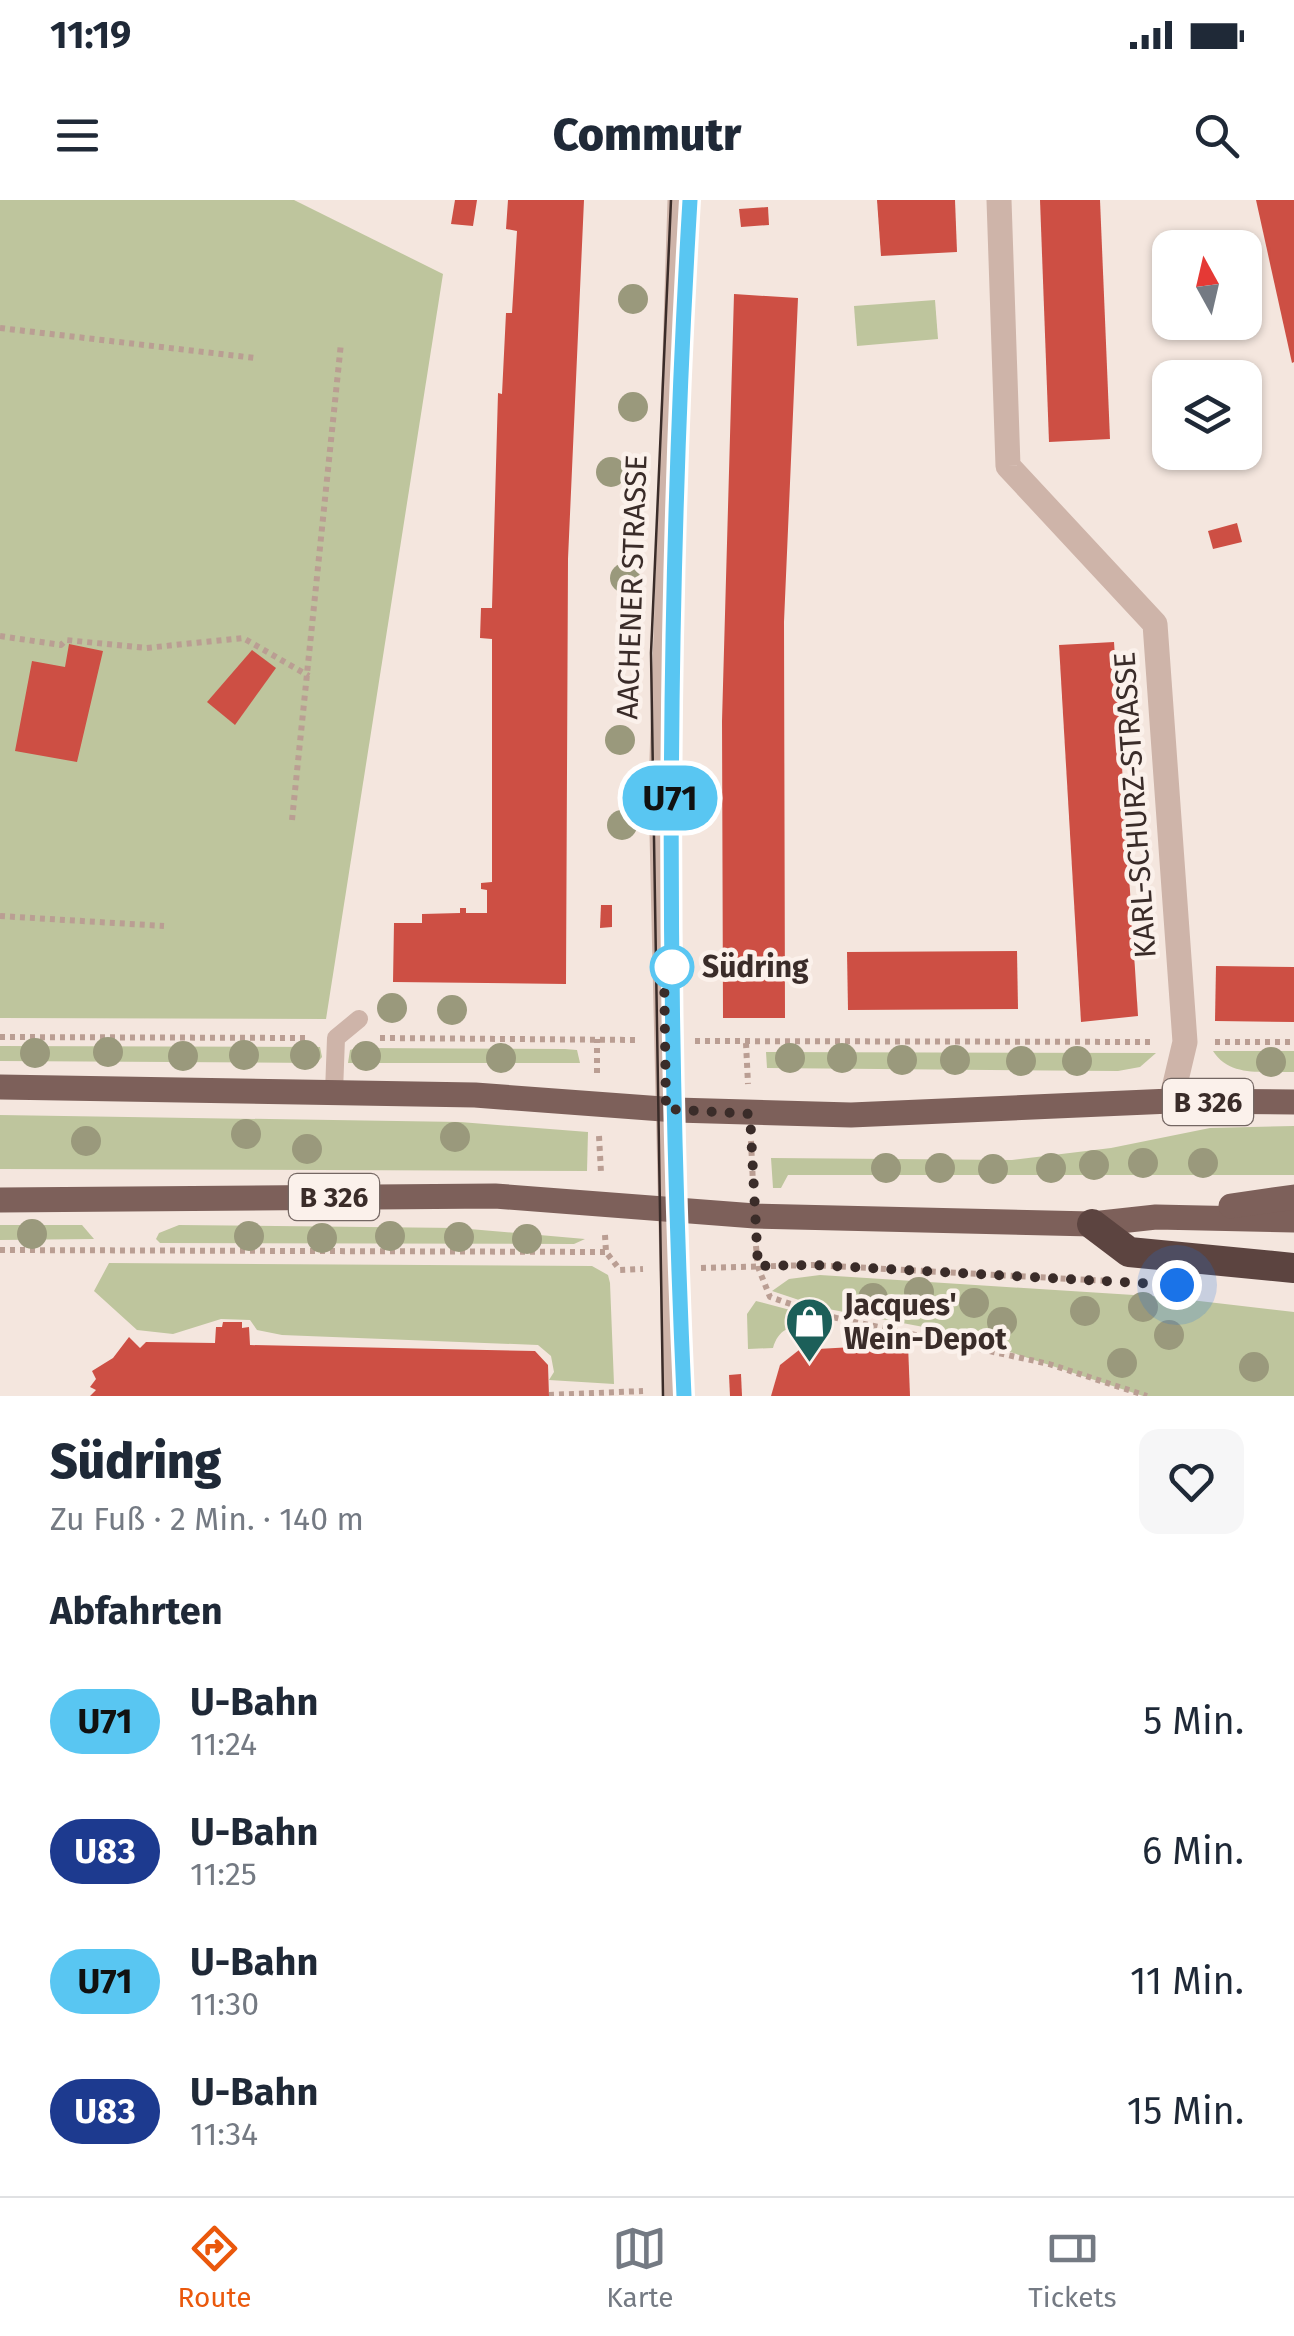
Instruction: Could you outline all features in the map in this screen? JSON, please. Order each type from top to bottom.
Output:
[{"type":"highway","points":[[1092,1224],[1129,1252],[1294,1268]]},
{"type":"main road","name":"B 326","points":[[0,1087],[334,1092],[596,1102],[750,1114],[987,1112],[1171,1102],[1294,1102]]},
{"type":"main road","name":"B 326","points":[[0,1200],[495,1196],[755,1216],[1092,1224],[1156,1217],[1294,1220]]},
{"type":"main road","points":[[1156,1217],[1294,1197]]},
{"type":"street","name":"AACHENER STRASSE","points":[[672,1394],[662,652],[680,200]]},
{"type":"street","name":"KARL-SCHURZ-STRASSE","points":[[999,200],[1008,466],[1155,624],[1185,1042],[1171,1102]]},
{"type":"lane","points":[[334,1092],[336,1038],[358,1019]]},
{"type":"path","points":[[0,328],[255,358]]},
{"type":"path","points":[[292,820],[310,676],[340,344]]},
{"type":"path","points":[[0,636],[62,645],[66,640],[146,648],[243,638],[310,676]]},
{"type":"path","points":[[0,916],[164,926]]},
{"type":"path","points":[[0,1037],[597,1040],[596,1102],[606,1252],[620,1270]]},
{"type":"path","points":[[1147,1396],[1049,1364],[823,1315],[770,1297],[758,1266],[746,1043],[1294,1042]]},
{"type":"path","points":[[0,1250],[606,1252]]},
{"type":"path","points":[[758,1266],[813,1265],[1118,1282]]},
{"type":"path","points":[[549,1395],[672,1394]]},
{"type":"green space","points":[[0,200],[294,200],[443,274],[326,1019],[0,1018]]},
{"type":"green space","points":[[935,300],[938,339],[857,346],[854,306]]},
{"type":"green space","points":[[0,1046],[320,1047],[322,1057],[317,1063],[0,1061]]},
{"type":"green space","points":[[565,1049],[577,1050],[580,1063],[348,1063],[350,1050]]},
{"type":"green space","points":[[1213,1051],[1294,1051],[1294,1072],[1238,1069],[1220,1060]]},
{"type":"green space","points":[[766,1052],[1156,1053],[1140,1067],[1118,1071],[767,1068]]},
{"type":"green space","points":[[0,1115],[460,1122],[588,1132],[587,1171],[0,1169]]},
{"type":"green space","points":[[1294,1126],[1294,1175],[788,1175],[781,1188],[773,1188],[771,1158],[1012,1160],[1111,1148],[1210,1128]]},
{"type":"green space","points":[[0,1225],[82,1225],[94,1239],[0,1240]]},
{"type":"green space","points":[[179,1225],[458,1228],[585,1239],[574,1244],[160,1243],[156,1239],[159,1233]]},
{"type":"green space","points":[[109,1263],[592,1266],[608,1275],[610,1283],[614,1384],[549,1380],[554,1372],[551,1356],[538,1345],[282,1335],[257,1330],[250,1320],[221,1319],[173,1334],[137,1330],[94,1291]]},
{"type":"green space","points":[[820,1275],[1165,1297],[1294,1312],[1294,1396],[1143,1396],[950,1332],[823,1308],[772,1291],[789,1279]]},
{"type":"green space","points":[[756,1301],[824,1319],[821,1327],[785,1330],[773,1348],[748,1349],[747,1314]]},
{"type":"building","points":[[455,200],[477,200],[473,226],[451,224]]},
{"type":"building","points":[[508,200],[584,200],[568,559],[566,984],[393,982],[394,923],[422,923],[422,914],[460,913],[460,908],[466,908],[466,913],[487,913],[487,890],[481,889],[481,883],[492,882],[492,639],[480,638],[481,608],[492,608],[498,393],[502,394],[506,313],[512,313],[517,231],[506,229]]},
{"type":"building","points":[[877,200],[955,200],[957,252],[881,256]]},
{"type":"building","points":[[1040,200],[1100,200],[1110,439],[1049,442]]},
{"type":"building","points":[[1256,200],[1294,200],[1292,363]]},
{"type":"building","points":[[768,207],[769,225],[741,227],[739,209]]},
{"type":"building","points":[[734,294],[798,298],[784,622],[785,1018],[723,1018],[722,721]]},
{"type":"building","points":[[1237,523],[1242,542],[1213,549],[1208,531]]},
{"type":"building","points":[[1114,642],[1138,1016],[1081,1022],[1059,645]]},
{"type":"building","points":[[69,644],[103,651],[77,762],[15,751],[32,661],[65,667]]},
{"type":"building","points":[[252,650],[276,668],[235,725],[207,702]]},
{"type":"building","points":[[601,905],[612,905],[612,927],[600,928]]},
{"type":"building","points":[[1017,951],[1018,1009],[848,1010],[847,952]]},
{"type":"building","points":[[1216,966],[1294,967],[1294,1022],[1215,1021]]},
{"type":"building","points":[[223,1322],[242,1322],[242,1328],[249,1327],[250,1345],[535,1351],[548,1365],[549,1396],[90,1396],[96,1390],[90,1387],[96,1379],[92,1371],[113,1358],[129,1337],[140,1348],[146,1342],[215,1343],[216,1327],[222,1327]]},
{"type":"building","points":[[908,1344],[910,1396],[771,1396],[780,1365],[799,1350]]},
{"type":"building","points":[[741,1374],[742,1396],[730,1396],[729,1375]]},
{"type":"tram line","points":[[663,1396],[651,653],[671,200]]},
{"type":"tram line","points":[[684,1396],[673,1097],[670,798],[675,499],[689,200]]},
{"type":"metro line","name":"U71","points":[[684,1396],[670,794],[681,340],[690,200]]},
{"type":"place","name":"Südring","points":[[672,967]]},
{"type":"place","name":"Jacques' Wein-Depot","points":[[809,1364]]},
{"type":"route","points":[[672,967],[664,965],[666,1109],[750,1114],[758,1266],[813,1265],[1177,1285]]}]
